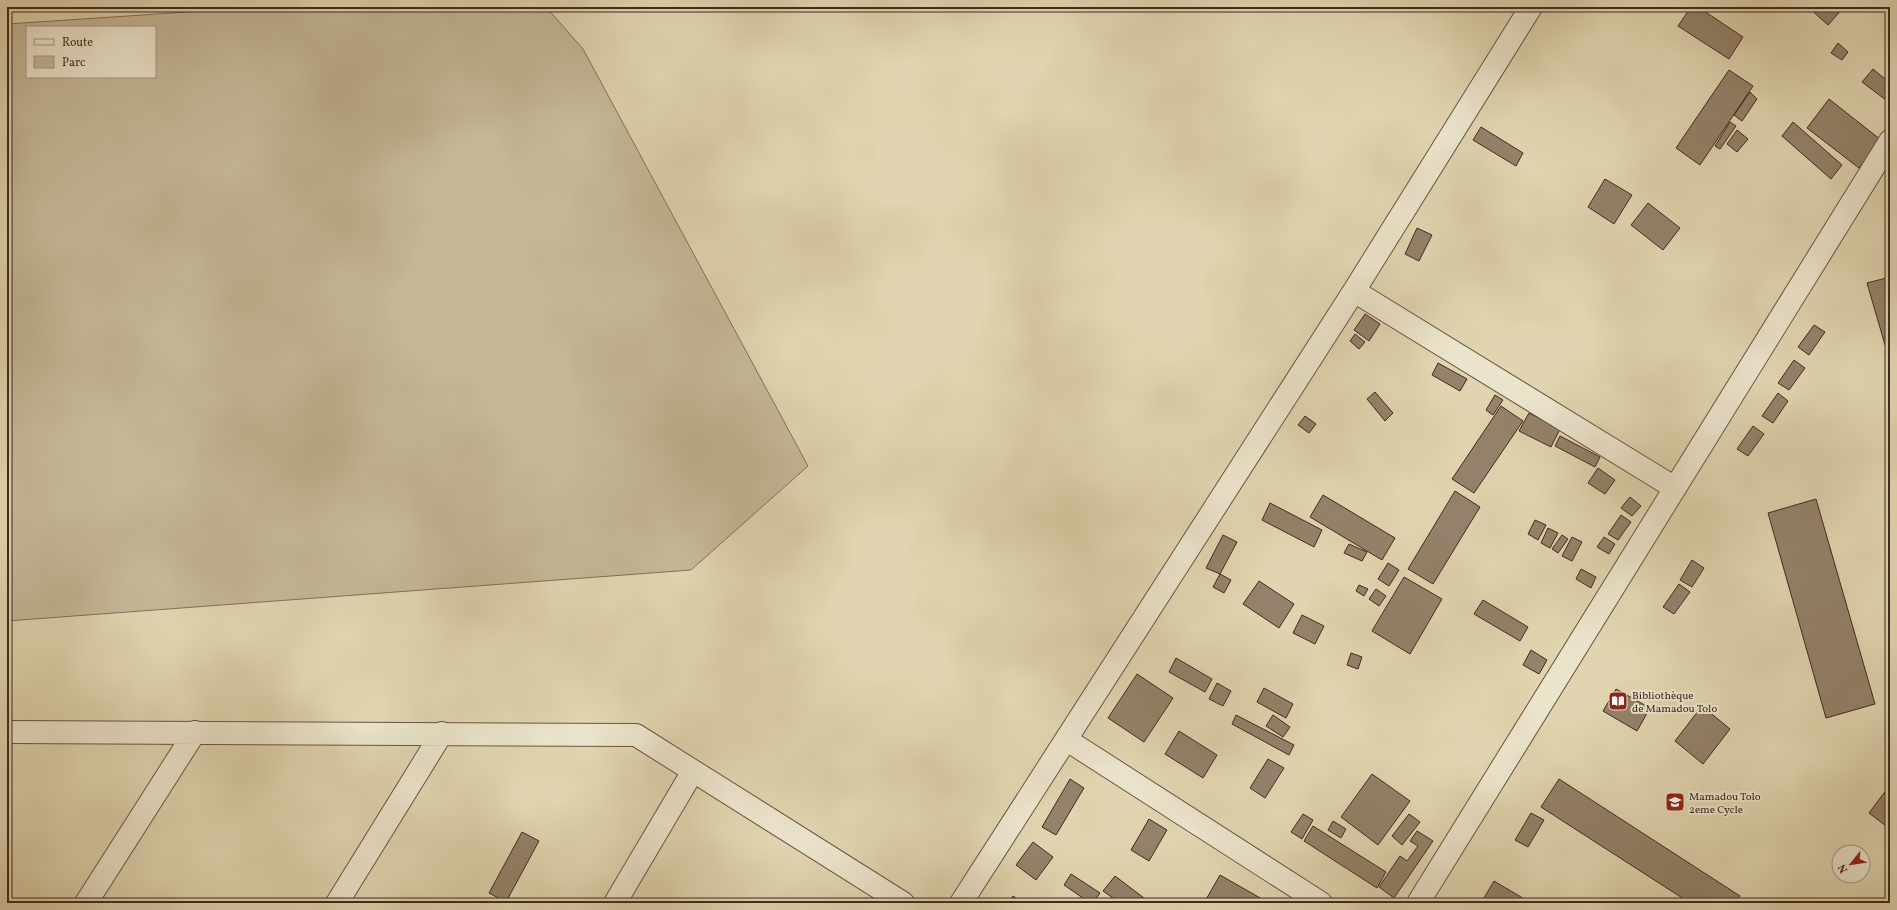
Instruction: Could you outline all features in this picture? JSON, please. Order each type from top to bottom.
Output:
[{"type":"street","points":[[961,903],[1354,290],[1531,7]]},
{"type":"street","points":[[1418,903],[1890,141]]},
{"type":"street","points":[[1354,290],[1676,488]]},
{"type":"street","points":[[7,732],[636,735],[903,903]]},
{"type":"street","points":[[86,903],[195,732]]},
{"type":"street","points":[[337,903],[442,733]]},
{"type":"street","points":[[1066,740],[1321,903]]},
{"type":"street","points":[[615,903],[693,771]]},
{"type":"green space","points":[[263,7],[546,7],[583,49],[808,466],[691,570],[7,621],[7,24]]},
{"type":"building","points":[[1691,7],[1698,7],[1743,37],[1729,59],[1678,26]]},
{"type":"building","points":[[1808,7],[1844,7],[1828,25]]},
{"type":"building","points":[[1838,43],[1848,52],[1842,60],[1831,53]]},
{"type":"building","points":[[1873,69],[1890,83],[1890,103],[1862,82]]},
{"type":"building","points":[[1729,70],[1753,86],[1700,165],[1676,148]]},
{"type":"building","points":[[1750,92],[1757,99],[1742,121],[1734,115]]},
{"type":"building","points":[[1829,99],[1881,140],[1859,168],[1807,128]]},
{"type":"building","points":[[1730,122],[1736,126],[1720,149],[1715,146]]},
{"type":"building","points":[[1793,122],[1842,165],[1831,179],[1782,136]]},
{"type":"building","points":[[1481,127],[1523,153],[1516,166],[1473,140]]},
{"type":"building","points":[[1737,130],[1748,139],[1737,152],[1727,144]]},
{"type":"building","points":[[1605,179],[1632,195],[1614,224],[1588,207]]},
{"type":"building","points":[[1648,203],[1680,228],[1663,250],[1631,225]]},
{"type":"building","points":[[1417,228],[1432,235],[1419,261],[1405,254]]},
{"type":"building","points":[[1890,277],[1890,362],[1867,283]]},
{"type":"building","points":[[1365,314],[1380,324],[1369,341],[1354,330]]},
{"type":"building","points":[[1814,325],[1825,332],[1809,355],[1798,347]]},
{"type":"building","points":[[1355,334],[1365,342],[1359,349],[1350,341]]},
{"type":"building","points":[[1794,360],[1805,368],[1789,390],[1778,383]]},
{"type":"building","points":[[1438,363],[1467,379],[1460,391],[1432,375]]},
{"type":"building","points":[[1375,392],[1393,413],[1385,421],[1367,399]]},
{"type":"building","points":[[1778,393],[1788,401],[1773,423],[1762,416]]},
{"type":"building","points":[[1495,395],[1503,400],[1493,415],[1486,410]]},
{"type":"building","points":[[1501,406],[1523,421],[1474,493],[1452,479]]},
{"type":"building","points":[[1529,413],[1560,429],[1551,447],[1519,431]]},
{"type":"building","points":[[1305,416],[1316,424],[1309,433],[1298,425]]},
{"type":"building","points":[[1753,426],[1764,434],[1748,456],[1737,449]]},
{"type":"building","points":[[1560,436],[1600,457],[1595,467],[1555,446]]},
{"type":"building","points":[[1598,468],[1615,480],[1605,494],[1588,483]]},
{"type":"building","points":[[1455,491],[1480,507],[1433,584],[1408,569]]},
{"type":"building","points":[[1323,495],[1395,538],[1382,560],[1310,517]]},
{"type":"building","points":[[1630,497],[1641,506],[1632,516],[1621,508]]},
{"type":"building","points":[[1816,499],[1875,704],[1826,718],[1768,513]]},
{"type":"building","points":[[1270,503],[1322,530],[1314,547],[1262,520]]},
{"type":"building","points":[[1621,515],[1631,522],[1618,540],[1608,534]]},
{"type":"building","points":[[1535,520],[1546,525],[1538,540],[1528,534]]},
{"type":"building","points":[[1548,528],[1558,533],[1550,548],[1541,543]]},
{"type":"building","points":[[1223,535],[1237,542],[1220,574],[1206,568]]},
{"type":"building","points":[[1562,535],[1568,539],[1558,553],[1552,549]]},
{"type":"building","points":[[1572,537],[1582,542],[1572,561],[1562,556]]},
{"type":"building","points":[[1604,537],[1615,544],[1609,554],[1597,547]]},
{"type":"building","points":[[1349,544],[1367,552],[1362,561],[1344,553]]},
{"type":"building","points":[[1692,560],[1704,568],[1692,587],[1680,580]]},
{"type":"building","points":[[1388,563],[1399,570],[1389,586],[1378,579]]},
{"type":"building","points":[[1581,569],[1596,577],[1591,588],[1576,579]]},
{"type":"building","points":[[1220,574],[1231,580],[1224,593],[1213,587]]},
{"type":"building","points":[[1404,577],[1442,599],[1410,654],[1372,631]]},
{"type":"building","points":[[1259,581],[1294,604],[1279,628],[1243,604]]},
{"type":"building","points":[[1679,584],[1690,592],[1674,614],[1663,607]]},
{"type":"building","points":[[1359,585],[1368,589],[1364,596],[1356,591]]},
{"type":"building","points":[[1376,589],[1386,596],[1379,606],[1369,599]]},
{"type":"building","points":[[1483,600],[1528,627],[1520,641],[1474,614]]},
{"type":"building","points":[[1302,615],[1324,626],[1315,644],[1293,633]]},
{"type":"building","points":[[1531,650],[1547,660],[1539,674],[1523,665]]},
{"type":"building","points":[[1351,653],[1362,657],[1358,669],[1347,665]]},
{"type":"building","points":[[1176,658],[1212,679],[1205,692],[1169,672]]},
{"type":"building","points":[[1137,674],[1173,698],[1144,742],[1108,718]]},
{"type":"building","points":[[1217,683],[1231,691],[1223,706],[1209,699]]},
{"type":"building","points":[[1264,688],[1293,704],[1286,718],[1257,702]]},
{"type":"building","points":[[1616,689],[1650,708],[1637,731],[1603,711]]},
{"type":"building","points":[[1702,706],[1730,729],[1703,764],[1675,741]]},
{"type":"building","points":[[1236,715],[1294,745],[1289,755],[1232,724]]},
{"type":"building","points":[[1273,715],[1290,727],[1283,737],[1266,726]]},
{"type":"building","points":[[1179,731],[1217,755],[1203,778],[1165,754]]},
{"type":"building","points":[[1268,759],[1284,768],[1265,798],[1250,788]]},
{"type":"building","points":[[1372,774],[1410,801],[1378,845],[1341,817]]},
{"type":"building","points":[[1070,779],[1084,788],[1056,835],[1042,827]]},
{"type":"building","points":[[1559,779],[1740,896],[1736,903],[1690,903],[1541,807]]},
{"type":"building","points":[[1890,785],[1890,829],[1869,813]]},
{"type":"building","points":[[1531,813],[1544,820],[1528,847],[1515,840]]},
{"type":"building","points":[[1303,814],[1313,820],[1302,839],[1291,832]]},
{"type":"building","points":[[1409,814],[1420,822],[1402,845],[1392,836]]},
{"type":"building","points":[[1149,819],[1167,830],[1149,861],[1131,850]]},
{"type":"building","points":[[1333,821],[1346,829],[1341,838],[1328,830]]},
{"type":"building","points":[[1313,826],[1386,872],[1377,888],[1304,841]]},
{"type":"building","points":[[1417,831],[1433,841],[1394,898],[1379,887],[1400,856],[1407,861],[1418,846],[1410,841]]},
{"type":"building","points":[[522,832],[539,841],[506,902],[489,893]]},
{"type":"building","points":[[1033,842],[1053,857],[1036,880],[1016,865]]},
{"type":"building","points":[[1071,874],[1100,893],[1093,903],[1090,903],[1064,885]]},
{"type":"building","points":[[1220,875],[1269,903],[1204,903]]},
{"type":"building","points":[[1115,876],[1144,898],[1140,903],[1120,903],[1103,891]]},
{"type":"building","points":[[1494,881],[1531,903],[1481,903]]},
{"type":"building","points":[[1013,896],[1023,903],[1008,903]]},
{"type":"place","name":"Bibliothèque de Mamadou Tolo","points":[[1618,701]]},
{"type":"place","name":"Mamadou Tolo 2eme Cycle","points":[[1675,802]]}]
